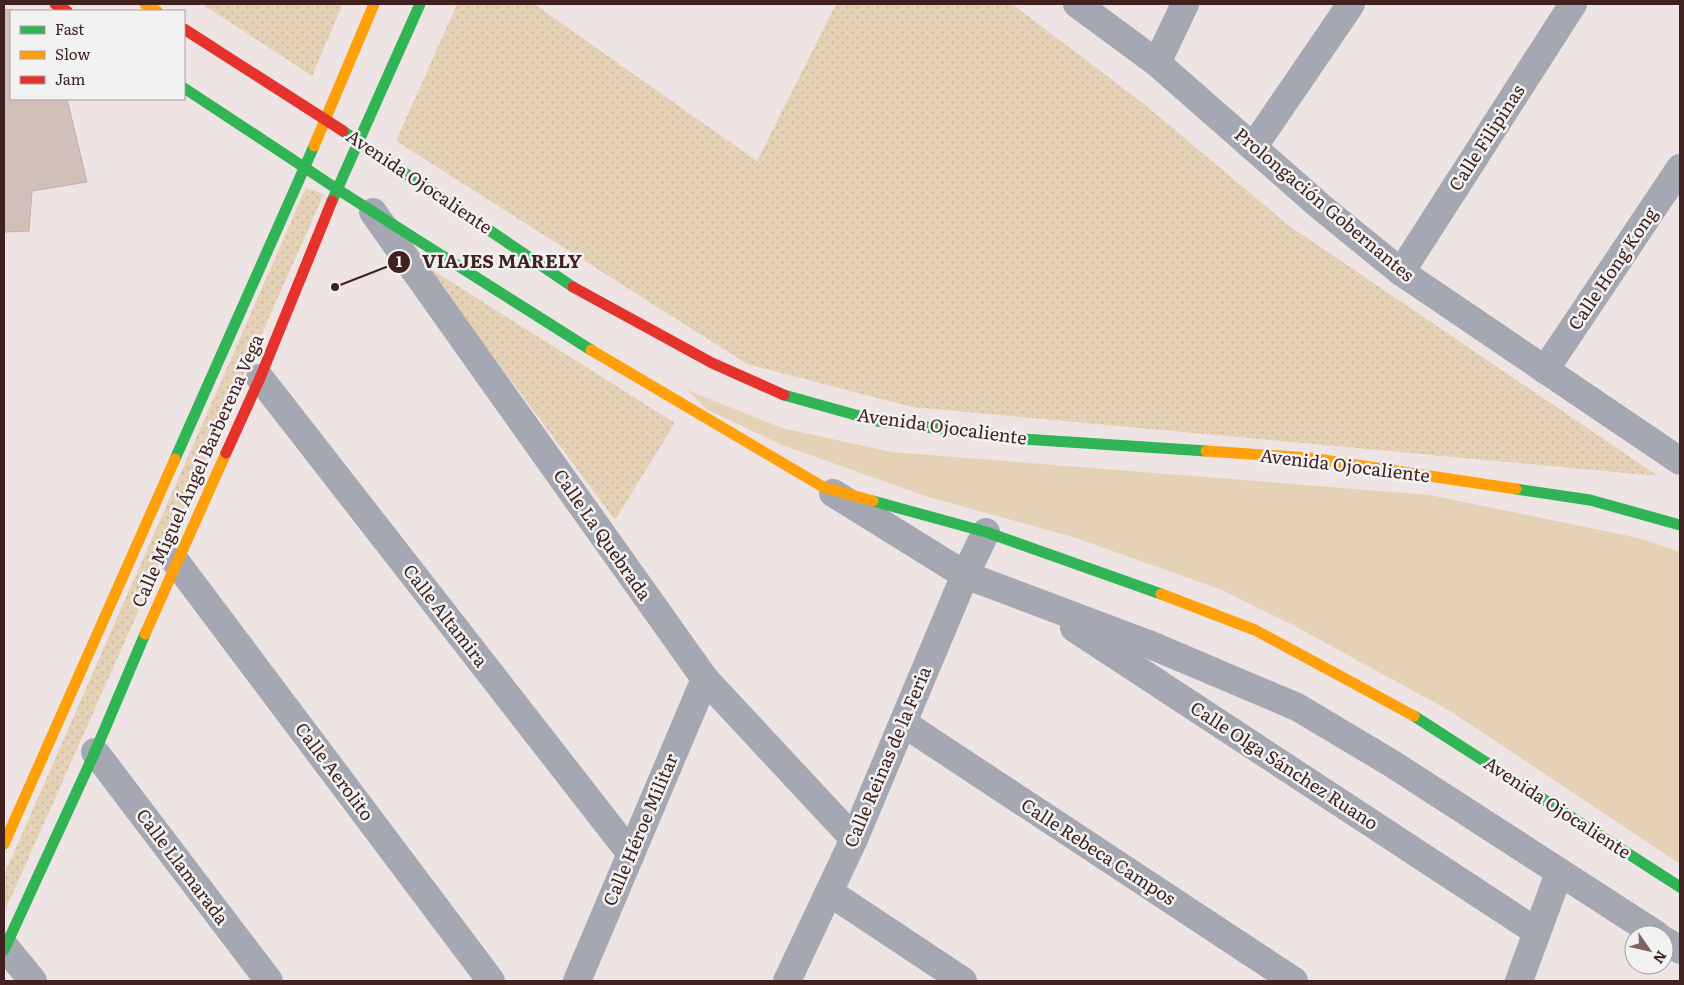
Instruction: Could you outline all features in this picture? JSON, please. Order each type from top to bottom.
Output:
[{"type":"main road","name":"Calle Miguel Ángel Barberena Vega","points":[[4,844],[305,168],[374,4]]},
{"type":"main road","name":"Calle Miguel Ángel Barberena Vega","points":[[4,949],[95,752],[176,562],[260,378],[337,189],[420,4]]},
{"type":"main road","name":"Avenida Ojocaliente","points":[[185,30],[359,141],[578,289],[712,363],[792,398],[877,422],[1014,438],[1319,460],[1590,500],[1680,525]]},
{"type":"main road","name":"Avenida Ojocaliente","points":[[185,89],[337,189],[627,373],[823,487],[986,532],[1064,561],[1134,583],[1255,630],[1422,721],[1680,887]]},
{"type":"street","name":"Prolongación Gobernantes","points":[[1076,4],[1157,63],[1254,146],[1321,207],[1402,272],[1680,461]]},
{"type":"street","points":[[1157,63],[1185,4]]},
{"type":"street","points":[[1254,146],[1351,4]]},
{"type":"street","name":"Calle Filipinas","points":[[1402,272],[1573,4]]},
{"type":"street","name":"Calle Hong Kong","points":[[1546,370],[1680,168]]},
{"type":"street","name":"Calle La Quebrada","points":[[373,212],[705,679],[854,839]]},
{"type":"street","name":"Calle Altamira","points":[[260,378],[631,854]]},
{"type":"street","name":"Avenida Ojocaliente","points":[[823,487],[965,575],[1146,643],[1297,707],[1390,763],[1641,925]]},
{"type":"street","name":"Calle Reinas de la Feria","points":[[787,981],[854,839],[965,575],[986,532]]},
{"type":"street","name":"Calle Aerolito","points":[[176,562],[491,981]]},
{"type":"street","name":"Calle Olga Sánchez Ruano","points":[[1031,600],[1537,932]]},
{"type":"street","name":"Calle Héroe Militar","points":[[577,981],[705,679]]},
{"type":"street","name":"Calle Rebeca Campos","points":[[903,724],[1294,981]]},
{"type":"street","name":"Calle Llamarada","points":[[95,752],[269,981]]},
{"type":"street","points":[[1519,981],[1559,873]]},
{"type":"street","points":[[829,892],[963,981]]},
{"type":"street","points":[[4,949],[33,981]]},
{"type":"shaded area","points":[[202,4],[343,4],[312,76]]},
{"type":"shaded area","points":[[457,4],[534,4],[757,161],[836,4],[1012,4],[1144,104],[1288,225],[1658,476],[912,407],[747,364],[396,141]]},
{"type":"shaded area","points":[[306,188],[324,194],[4,913],[4,875]]},
{"type":"shaded area","points":[[426,266],[675,423],[615,520]]},
{"type":"shaded area","points":[[687,390],[782,428],[892,452],[1430,495],[1639,538],[1680,552],[1680,864],[1450,711],[1291,624],[1222,590],[1073,537],[928,497],[782,445],[708,410]]},
{"type":"building","points":[[4,9],[12,10],[10,100],[67,100],[87,182],[32,191],[29,231],[4,232]]},
{"type":"traffic: fast","points":[[332,201],[420,4]]},
{"type":"traffic: fast","points":[[185,89],[337,189],[591,350]]},
{"type":"traffic: fast","points":[[343,131],[573,287]]},
{"type":"traffic: fast","points":[[175,459],[314,146]]},
{"type":"traffic: fast","points":[[784,395],[877,421],[1023,439],[1206,451]]},
{"type":"traffic: fast","points":[[1516,489],[1590,500],[1680,525]]},
{"type":"traffic: fast","points":[[873,501],[986,532],[1161,594]]},
{"type":"traffic: fast","points":[[4,950],[95,752],[145,634]]},
{"type":"traffic: fast","points":[[1414,716],[1680,887]]},
{"type":"traffic: slow","points":[[145,4],[155,10]]},
{"type":"traffic: slow","points":[[314,146],[374,4]]},
{"type":"traffic: slow","points":[[591,350],[823,487],[873,501]]},
{"type":"traffic: slow","points":[[1206,451],[1310,458],[1516,489]]},
{"type":"traffic: slow","points":[[145,634],[226,453]]},
{"type":"traffic: slow","points":[[4,844],[175,459]]},
{"type":"traffic: slow","points":[[1161,594],[1255,630],[1414,716]]},
{"type":"traffic: jam","points":[[55,4],[65,10]]},
{"type":"traffic: jam","points":[[185,30],[343,131]]},
{"type":"traffic: jam","points":[[226,453],[260,378],[332,201]]},
{"type":"traffic: jam","points":[[573,287],[712,363],[784,395]]},
{"type":"place","name":"VIAJES MARELY","points":[[335,287]]}]
